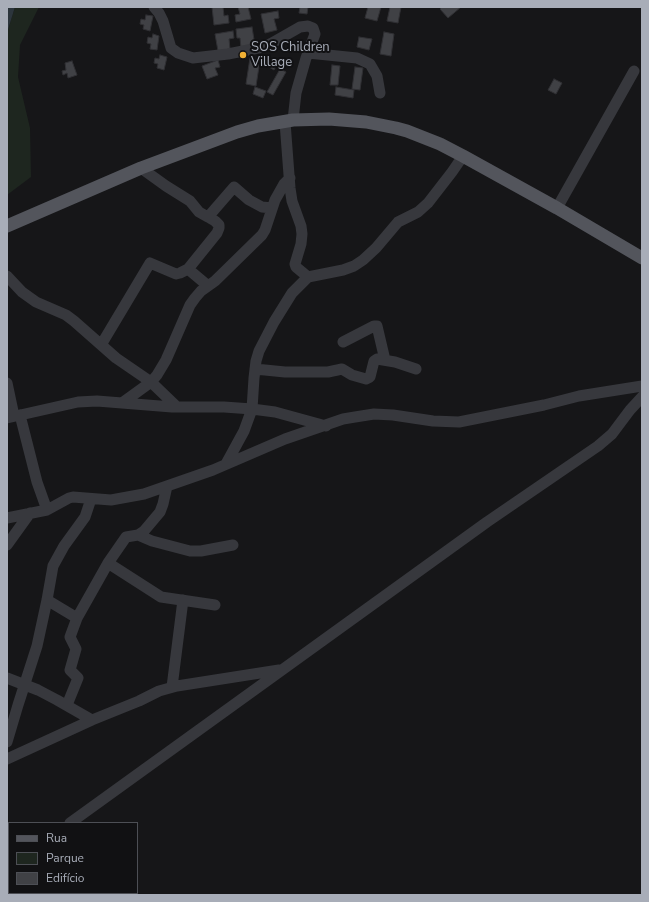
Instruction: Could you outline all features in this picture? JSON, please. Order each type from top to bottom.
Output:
[{"type":"main road","points":[[7,226],[141,168],[237,132],[258,126],[289,121],[328,119],[366,122],[396,128],[440,144],[557,208],[642,258]]},
{"type":"street","points":[[154,7],[159,12],[163,21],[171,48],[178,53],[193,58],[263,47],[300,27],[308,26],[313,28],[315,34],[296,93],[289,121],[292,201],[301,226],[302,234],[301,244],[295,264],[296,267],[308,277]]},
{"type":"street","points":[[308,53],[357,58],[370,64],[377,76],[380,93]]},
{"type":"street","points":[[557,208],[634,70]]},
{"type":"street","points":[[226,464],[244,431],[252,409],[255,369],[259,351],[283,306],[292,293],[308,277],[343,270],[354,266],[363,260],[376,248],[398,222],[418,212],[428,203],[463,156]]},
{"type":"street","points":[[101,345],[150,263],[176,274],[188,269],[218,233],[220,228],[215,221],[200,212],[190,200],[166,186],[141,168]]},
{"type":"street","points":[[122,403],[151,382],[157,374],[166,360],[190,305],[201,291],[215,281],[232,262],[258,239],[264,230],[279,192],[290,178]]},
{"type":"street","points":[[208,217],[234,187],[249,200],[262,207],[272,208]]},
{"type":"street","points":[[188,269],[207,286]]},
{"type":"street","points":[[7,276],[22,292],[36,302],[66,316],[116,358],[151,382],[177,407]]},
{"type":"street","points":[[343,342],[374,326],[377,326],[385,360]]},
{"type":"street","points":[[255,369],[285,372],[328,372],[342,369],[352,375],[368,379],[374,361],[377,359],[416,369]]},
{"type":"street","points":[[7,383],[14,416],[46,510]]},
{"type":"street","points":[[7,518],[46,510],[69,498],[111,500],[144,494],[203,474],[267,446],[343,419],[374,414],[393,415],[433,421],[459,422],[544,405],[579,396],[642,386]]},
{"type":"street","points":[[71,822],[487,522],[598,446],[612,434],[642,397]]},
{"type":"street","points":[[14,416],[82,402],[97,401],[177,407],[224,407],[252,409],[275,412],[326,426]]},
{"type":"street","points":[[138,535],[151,524],[160,512],[167,486]]},
{"type":"street","points":[[7,742],[37,646],[48,600],[53,566],[64,546],[85,516],[92,499]]},
{"type":"street","points":[[7,544],[30,513]]},
{"type":"street","points":[[67,705],[78,678],[70,670],[76,649],[70,637],[77,618],[108,563],[126,537],[138,535],[190,551],[201,551],[233,545]]},
{"type":"street","points":[[108,563],[161,597],[215,605]]},
{"type":"street","points":[[48,600],[77,618]]},
{"type":"street","points":[[172,688],[183,600]]},
{"type":"street","points":[[7,759],[159,691],[282,669]]},
{"type":"street","points":[[7,678],[24,686],[38,690],[92,720]]},
{"type":"green space","points":[[15,7],[39,7],[20,45],[18,77],[30,128],[31,177],[7,195],[7,33]]},
{"type":"shaded area","points":[[7,7],[15,7],[7,33]]},
{"type":"building","points":[[212,7],[223,7],[224,16],[228,15],[229,23],[214,25]]},
{"type":"building","points":[[238,7],[248,7],[251,19],[236,22],[235,15],[240,14]]},
{"type":"building","points":[[300,7],[308,7],[307,14],[299,13]]},
{"type":"building","points":[[368,7],[381,7],[377,21],[365,18]]},
{"type":"building","points":[[390,7],[401,7],[398,23],[387,21]]},
{"type":"building","points":[[442,7],[461,7],[448,18],[440,9]]},
{"type":"building","points":[[278,11],[279,18],[274,19],[277,30],[265,33],[261,14]]},
{"type":"building","points":[[146,15],[153,16],[150,31],[143,29],[144,25],[140,24],[141,19],[145,20]]},
{"type":"building","points":[[252,27],[255,46],[241,48],[240,38],[237,38],[236,29]]},
{"type":"building","points":[[233,31],[234,38],[229,39],[230,49],[218,51],[215,34]]},
{"type":"building","points":[[384,32],[394,34],[391,56],[380,54]]},
{"type":"building","points":[[153,34],[159,36],[157,50],[150,49],[151,44],[147,43],[148,37],[152,38]]},
{"type":"building","points":[[359,37],[372,39],[369,50],[357,47]]},
{"type":"building","points":[[160,55],[167,57],[164,70],[157,68],[158,64],[154,63],[155,58],[159,59]]},
{"type":"building","points":[[250,58],[260,60],[256,86],[246,84]]},
{"type":"building","points":[[267,58],[277,64],[274,70],[264,64]]},
{"type":"building","points":[[218,60],[220,67],[215,68],[218,75],[207,79],[202,66]]},
{"type":"building","points":[[72,61],[77,75],[68,78],[67,73],[63,75],[62,71],[66,70],[65,63]]},
{"type":"building","points":[[332,65],[340,66],[338,85],[330,85]]},
{"type":"building","points":[[355,67],[363,68],[360,90],[352,89]]},
{"type":"building","points":[[280,69],[286,72],[273,95],[267,92]]},
{"type":"building","points":[[554,79],[562,83],[556,94],[548,90]]},
{"type":"building","points":[[255,87],[266,91],[263,98],[253,94]]},
{"type":"building","points":[[336,87],[354,90],[353,98],[335,95]]},
{"type":"place","name":"SOS Children Village","points":[[243,55]]}]
